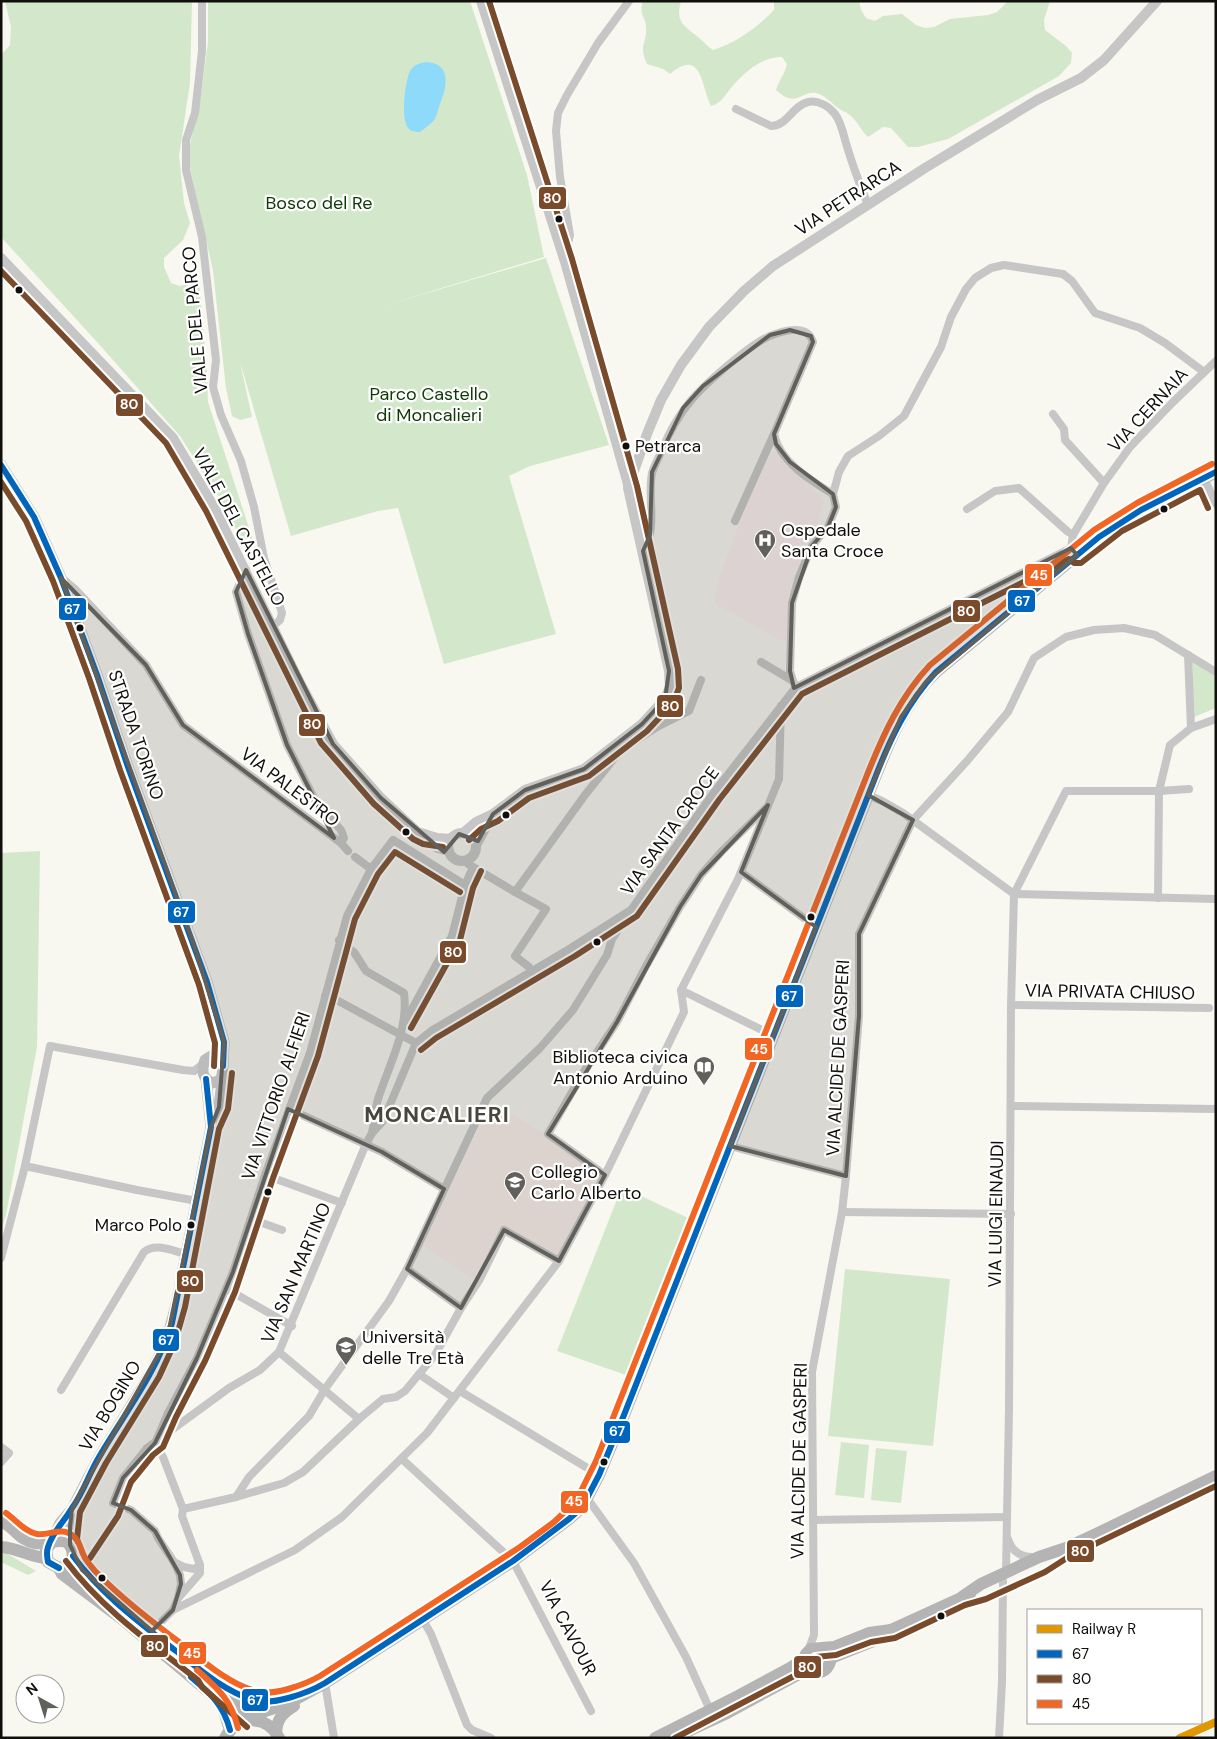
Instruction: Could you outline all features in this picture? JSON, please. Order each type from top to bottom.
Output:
[{"type":"main road","name":"STRADA TORINO","points":[[1,464],[34,516],[62,578],[217,1013],[224,1042],[219,1107],[211,1127],[196,1201]]},
{"type":"main road","points":[[226,1736],[236,1724],[253,1720],[265,1711],[282,1706],[325,1683],[513,1561],[569,1520],[579,1510],[599,1475],[624,1415],[868,795],[901,717],[915,694],[926,682],[1074,552],[1117,524],[1216,472]]},
{"type":"main road","name":"STRADA TORINO","points":[[211,1127],[205,1078],[202,1071],[206,1060],[214,1051],[220,1026]]},
{"type":"main road","points":[[205,1078],[216,1083],[220,1080],[223,1069],[216,1056],[206,1060]]},
{"type":"main road","name":"VIA BOGINO","points":[[51,1543],[60,1524],[72,1509],[98,1459],[160,1356],[172,1323],[196,1201]]},
{"type":"main road","points":[[1005,1577],[1041,1564],[1066,1548],[1216,1476]]},
{"type":"main road","name":"VIA BOGINO","points":[[72,1509],[68,1540],[72,1551]]},
{"type":"main road","points":[[1,1520],[20,1537],[35,1543],[63,1541],[72,1551],[88,1576],[127,1613],[205,1674],[233,1691],[258,1701],[276,1700],[294,1694],[310,1692]]},
{"type":"main road","points":[[51,1543],[46,1550],[46,1558],[51,1565],[59,1568],[69,1564],[72,1551]]},
{"type":"main road","points":[[2,1548],[18,1549],[38,1558],[46,1558]]},
{"type":"main road","points":[[825,1652],[869,1633],[891,1630],[962,1597],[982,1591],[1039,1557],[1066,1548]]},
{"type":"main road","points":[[59,1568],[62,1574],[122,1619],[222,1705],[226,1736]]},
{"type":"main road","points":[[654,1738],[764,1682],[806,1655],[815,1647],[825,1652],[830,1665],[825,1671],[794,1676],[727,1713],[673,1738]]},
{"type":"main road","points":[[806,1655],[807,1669],[811,1672]]},
{"type":"main road","points":[[205,1674],[208,1680],[253,1720],[263,1722],[277,1735]]},
{"type":"main road","points":[[277,1735],[276,1724],[279,1718],[310,1692]]},
{"type":"street","name":"VIALE DEL PARCO","points":[[202,1],[202,50],[195,113],[186,140],[186,170],[202,237],[216,360],[213,387],[221,414],[241,461],[254,507],[264,558],[282,613],[280,620],[273,626]]},
{"type":"street","points":[[480,1],[564,262],[628,488],[669,671],[670,686],[665,699],[657,709],[618,748],[515,892]]},
{"type":"street","points":[[564,262],[570,235],[556,140],[558,113],[598,43],[629,1]]},
{"type":"street","name":"VIA PETRARCA","points":[[628,488],[661,400],[681,365],[708,327],[744,291],[773,266],[925,168],[1037,100],[1081,78],[1104,60],[1157,1]]},
{"type":"street","points":[[736,109],[771,126],[782,124],[793,111],[807,102],[816,101],[828,108],[839,120],[868,205]]},
{"type":"street","name":"VIALE DEL CASTELLO","points":[[1,258],[173,438],[214,507],[328,738],[381,798],[427,841],[438,848],[449,851]]},
{"type":"street","points":[[794,684],[790,671],[792,603],[799,577],[812,546],[828,527],[836,507],[833,494],[839,472],[848,456],[904,416],[941,347],[952,317],[966,289],[975,278],[991,268],[1004,265],[1063,274],[1072,280],[1095,313],[1141,327],[1204,372]]},
{"type":"street","points":[[643,551],[650,535],[652,508],[650,487],[652,472],[683,408],[704,386],[752,346],[770,335],[790,330],[805,331],[811,336],[813,342],[735,521]]},
{"type":"street","name":"VIA CERNAIA","points":[[1074,552],[1073,535],[1104,483],[1130,447],[1216,361]]},
{"type":"street","points":[[1053,414],[1064,429],[1065,440],[1104,483]]},
{"type":"street","points":[[774,434],[776,444],[790,462],[806,478],[833,494]]},
{"type":"street","points":[[1204,478],[1216,504]]},
{"type":"street","points":[[966,509],[994,491],[1019,488],[1073,535]]},
{"type":"street","points":[[794,684],[1074,552]]},
{"type":"street","name":"VIA PALESTRO","points":[[62,578],[75,589],[146,665],[183,725],[340,843],[344,838],[341,830],[315,800],[287,745],[248,634],[236,592],[246,570]]},
{"type":"street","name":"VIA ALCIDE DE GASPERI","points":[[806,1655],[814,1635],[812,1372],[842,1212],[846,1176],[859,1016],[859,934],[913,820],[967,761],[1008,712],[1034,658],[1066,637],[1094,630],[1124,628],[1155,634],[1216,672]]},
{"type":"street","points":[[1188,655],[1191,728]]},
{"type":"street","points":[[761,662],[794,684]]},
{"type":"street","points":[[532,972],[529,967],[515,956],[546,908],[515,892],[470,863],[454,858],[449,851],[449,843],[452,838],[463,833],[476,822],[493,814],[525,790],[584,770],[618,748],[689,711],[701,680]]},
{"type":"street","name":"VIA SANTA CROCE","points":[[416,1043],[431,1031],[532,972],[631,910],[712,795],[781,706],[794,684]]},
{"type":"street","points":[[152,1631],[173,1610],[295,1550],[342,1518],[427,1433],[560,1261],[684,1012],[681,990],[741,872],[779,779],[781,706]]},
{"type":"street","points":[[1158,898],[1159,791],[1170,745],[1191,728],[1216,719]]},
{"type":"street","points":[[1014,894],[1066,791],[1159,791],[1189,789]]},
{"type":"street","points":[[868,795],[882,801],[913,820],[1014,894],[1216,900]]},
{"type":"street","points":[[605,1174],[548,1134],[583,1073],[617,1022],[646,966],[690,891],[722,851],[768,806]]},
{"type":"street","points":[[403,1024],[452,936],[476,845],[493,814]]},
{"type":"street","name":"VIALE DEL CASTELLO","points":[[419,832],[426,836],[452,838]]},
{"type":"street","points":[[463,833],[472,837],[476,845]]},
{"type":"street","name":"VIA VITTORIO ALFIERI","points":[[155,1443],[168,1413],[197,1358],[227,1289],[265,1175],[310,1053],[346,916],[371,869],[393,840],[466,885]]},
{"type":"street","points":[[340,843],[348,851]]},
{"type":"street","points":[[355,857],[371,869]]},
{"type":"street","points":[[741,872],[816,926]]},
{"type":"street","name":"VIA LUIGI EINAUDI","points":[[999,1738],[1007,1517],[1012,1106],[1011,1005],[1014,894]]},
{"type":"street","points":[[236,1497],[249,1477],[309,1416],[324,1389],[389,1302],[407,1269],[487,1098],[540,1048],[573,1010],[607,955],[612,939],[631,910]]},
{"type":"street","points":[[339,940],[354,952],[366,971],[404,993],[406,1009],[401,1034],[378,1101],[372,1133]]},
{"type":"street","points":[[681,990],[774,1036]]},
{"type":"street","points":[[325,996],[331,997],[416,1043],[383,1121],[372,1133]]},
{"type":"street","name":"VIA PRIVATA CHIUSO","points":[[1011,1005],[1209,1008]]},
{"type":"street","points":[[1,1258],[25,1166],[50,1046],[183,1070],[194,1070],[206,1060]]},
{"type":"street","points":[[183,1070],[191,1075],[205,1078]]},
{"type":"street","points":[[1012,1106],[1216,1109]]},
{"type":"street","points":[[289,1109],[382,1152],[444,1189]]},
{"type":"street","name":"VIA SAN MARTINO","points":[[174,1562],[155,1531],[131,1510],[113,1503],[123,1478],[147,1448],[230,1388],[260,1370],[280,1352],[372,1133]]},
{"type":"street","points":[[730,1146],[846,1176]]},
{"type":"street","points":[[25,1166],[196,1201]]},
{"type":"street","points":[[265,1175],[342,1203]]},
{"type":"street","points":[[842,1212],[1011,1214]]},
{"type":"street","points":[[251,1219],[282,1230]]},
{"type":"street","points":[[183,1509],[284,1484],[304,1472],[358,1419],[383,1399],[396,1397],[404,1391],[435,1355],[461,1308],[480,1279],[504,1230],[560,1261]]},
{"type":"street","points":[[61,1390],[144,1252],[149,1248],[156,1247],[186,1254]]},
{"type":"street","points":[[407,1269],[461,1308]]},
{"type":"street","points":[[227,1289],[292,1326]]},
{"type":"street","points":[[280,1352],[358,1419]]},
{"type":"street","points":[[419,1374],[454,1398]]},
{"type":"street","points":[[460,1391],[599,1475]]},
{"type":"street","points":[[155,1443],[183,1509],[182,1516],[200,1565],[200,1573],[178,1598]]},
{"type":"street","points":[[1,1446],[9,1453],[1,1462]]},
{"type":"street","name":"VIA CAVOUR","points":[[402,1459],[513,1561],[591,1711]]},
{"type":"street","points":[[587,1498],[634,1563],[686,1657],[710,1710]]},
{"type":"street","points":[[813,1520],[1007,1517]]},
{"type":"street","points":[[1006,1535],[1015,1551],[1029,1557],[1039,1557]]},
{"type":"street","points":[[173,1610],[181,1584],[180,1575],[174,1562]]},
{"type":"street","points":[[174,1562],[194,1569],[200,1565]]},
{"type":"street","points":[[423,1620],[431,1634],[466,1725],[472,1730],[491,1738]]},
{"type":"street","points":[[814,1635],[825,1652]]},
{"type":"street","points":[[325,1683],[334,1738]]},
{"type":"highlighted area","points":[[790,330],[811,336],[813,342],[774,434],[776,444],[790,462],[833,494],[836,507],[828,527],[812,546],[792,603],[790,671],[794,688],[1071,548],[1077,555],[926,682],[901,717],[868,795],[913,820],[859,934],[859,1016],[846,1176],[730,1146],[816,927],[741,872],[768,805],[701,875],[680,907],[617,1022],[548,1134],[605,1175],[559,1261],[504,1230],[461,1308],[407,1269],[444,1189],[382,1152],[288,1109],[233,1272],[197,1358],[155,1443],[123,1478],[113,1503],[131,1510],[155,1531],[180,1575],[181,1584],[173,1610],[152,1631],[82,1570],[70,1545],[72,1509],[167,1339],[211,1127],[219,1107],[224,1042],[194,945],[61,578],[146,665],[183,725],[334,838],[287,745],[248,634],[236,592],[246,570],[333,744],[381,798],[444,852],[459,834],[478,841],[493,814],[525,790],[584,769],[642,724],[665,699],[669,671],[643,551],[650,535],[652,472],[683,408],[703,386],[770,335]]},
{"type":"shaded area","name":"Ospedale Santa Croce","points":[[774,451],[778,452],[824,501],[818,525],[795,578],[789,601],[788,641],[780,640],[714,603],[720,576],[744,511],[770,455]]},
{"type":"shaded area","name":"Collegio Carlo Alberto","points":[[491,1103],[550,1136],[600,1173],[558,1257],[505,1228],[476,1281],[423,1245]]},
{"type":"green space","points":[[5,1],[192,1],[190,83],[179,156],[184,203],[190,223],[183,240],[164,258],[164,267],[171,283],[180,286],[199,280],[208,402],[252,537],[249,554],[219,497],[180,436],[1,237],[1,55],[10,45],[11,27]]},
{"type":"green space","points":[[208,1],[470,1],[527,175],[544,257],[383,306],[546,258],[609,445],[530,466],[509,476],[556,634],[444,664],[398,508],[378,511],[291,536],[240,362],[252,417],[240,420],[232,416],[226,388],[213,271],[190,168],[190,144],[200,101],[208,42]]},
{"type":"green space","points":[[643,1],[681,1],[679,14],[682,23],[713,50],[738,39],[754,28],[774,10],[774,1],[859,1],[861,10],[866,18],[875,21],[883,16],[902,14],[916,25],[925,28],[934,27],[950,19],[988,15],[997,12],[1008,1],[1050,1],[1044,20],[1045,30],[1072,53],[1071,63],[1059,76],[948,139],[918,147],[908,147],[891,128],[883,127],[868,137],[856,121],[819,94],[806,94],[794,99],[783,96],[776,90],[787,64],[782,57],[767,60],[753,67],[735,83],[720,101],[711,106],[699,72],[694,67],[688,65],[681,67],[670,74],[663,69],[647,64],[643,52],[646,24],[641,9]]},
{"type":"green space","points":[[1192,661],[1216,677],[1216,708],[1194,717]]},
{"type":"green space","points":[[40,851],[37,1047],[6,1215],[1,1230],[1,853]]},
{"type":"green space","points":[[622,1187],[688,1218],[626,1375],[557,1351]]},
{"type":"green space","points":[[845,1269],[950,1279],[933,1446],[828,1436]]},
{"type":"green space","points":[[841,1442],[869,1445],[864,1498],[835,1495]]},
{"type":"green space","points":[[876,1448],[907,1451],[901,1503],[871,1500]]},
{"type":"green space","points":[[3,1551],[36,1571],[28,1575],[1,1562]]},
{"type":"water","points":[[426,62],[434,63],[444,71],[446,84],[435,119],[420,132],[414,132],[406,125],[404,101],[406,83],[411,69]]},
{"type":"rail line","name":"R","points":[[1180,1738],[1216,1722]]},
{"type":"transit line","name":"80","points":[[469,840],[481,829],[498,821],[529,798],[589,776],[647,731],[673,703],[679,688],[678,669],[637,486],[572,259],[489,1]]},
{"type":"transit line","name":"80","points":[[1,271],[166,443],[206,511],[321,743],[374,804],[413,839],[423,844],[443,847]]},
{"type":"transit line","name":"45","points":[[6,1513],[33,1533],[69,1533],[79,1542],[86,1560],[95,1571],[136,1608],[225,1677],[245,1687],[262,1692],[289,1689],[320,1676],[520,1547],[554,1522],[578,1497],[596,1461],[879,745],[901,703],[930,665],[1094,530],[1137,503],[1212,464]]},
{"type":"transit line","name":"67","points":[[1,465],[34,517],[61,578],[97,675],[128,767],[207,982],[224,1042],[223,1066]]},
{"type":"transit line","name":"67","points":[[73,1556],[96,1583],[121,1607],[203,1672],[242,1696],[253,1700],[270,1701],[290,1698],[325,1683],[513,1561],[579,1510],[599,1475],[624,1415],[881,764],[900,722],[916,696],[936,672],[1099,537],[1141,510],[1216,472]]},
{"type":"transit line","name":"80","points":[[1,482],[26,521],[53,581],[89,678],[120,770],[199,985],[215,1043],[214,1066]]},
{"type":"transit line","name":"80","points":[[421,1050],[436,1038],[575,956],[637,916],[719,800],[802,694],[1069,559],[1074,563],[1081,563],[1122,531],[1200,490],[1208,508]]},
{"type":"transit line","name":"80","points":[[90,1558],[118,1516],[131,1482],[153,1455],[163,1447],[205,1361],[235,1292],[273,1178],[318,1056],[355,919],[378,874],[395,852],[460,892]]},
{"type":"transit line","name":"80","points":[[411,1028],[460,940],[473,888],[481,871]]},
{"type":"transit line","name":"80","points":[[78,1542],[80,1512],[106,1463],[159,1377],[175,1342],[185,1307],[219,1129],[228,1109],[232,1073]]},
{"type":"transit line","name":"67","points":[[59,1568],[48,1562],[47,1551],[50,1541],[76,1502],[99,1457],[140,1392],[166,1341],[172,1323],[211,1127],[206,1079]]},
{"type":"transit line","name":"80","points":[[675,1738],[794,1676],[809,1666],[815,1657],[836,1655],[871,1642],[895,1638],[965,1605],[986,1599],[1045,1572],[1070,1556],[1216,1486]]},
{"type":"transit line","name":"80","points":[[66,1561],[95,1595],[111,1610],[198,1680],[202,1687],[247,1727]]},
{"type":"transit line","name":"45","points":[[197,1670],[223,1695],[232,1709],[238,1728]]},
{"type":"transit line","name":"67","points":[[191,1677],[220,1706],[230,1730]]},
{"type":"place","name":"Petrarca","points":[[626,446]]},
{"type":"place","name":"Ospedale Santa Croce","points":[[765,559]]},
{"type":"place","name":"Biblioteca civica Antonio Arduino","points":[[704,1086]]},
{"type":"place","name":"Collegio Carlo Alberto","points":[[515,1201]]},
{"type":"place","name":"Marco Polo","points":[[191,1225]]},
{"type":"place","name":"Università delle Tre Età","points":[[346,1366]]},
{"type":"district","name":"MONCALIERI","points":[[437,1114]]},
{"type":"park label","name":"Bosco del Re","points":[[319,203]]},
{"type":"park label","name":"Parco Castello di Moncalieri","points":[[429,404]]}]
